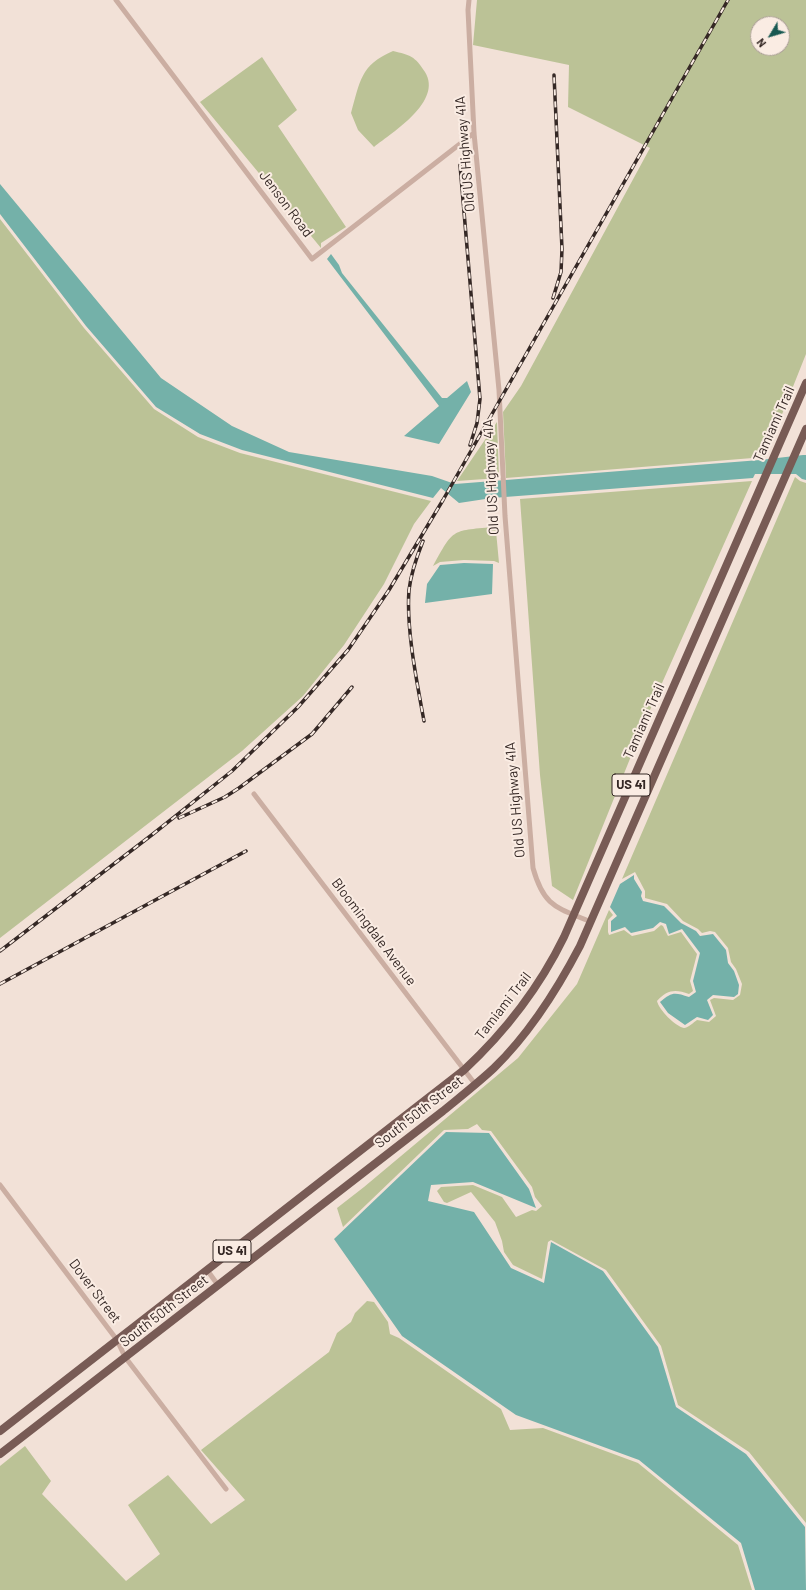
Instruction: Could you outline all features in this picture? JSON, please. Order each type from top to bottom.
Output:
[{"type":"main road","name":"Tamiami Trail","points":[[464,1070],[498,1036],[529,997],[554,958],[806,383]]},
{"type":"main road","name":"US 41","points":[[476,1084],[528,1031],[569,967],[591,922],[806,429]]},
{"type":"main road","name":"South 50th Street","points":[[0,1431],[464,1070]]},
{"type":"main road","name":"South 50th Street","points":[[0,1454],[476,1084]]},
{"type":"street","name":"Jenson Road","points":[[116,0],[312,259],[474,134]]},
{"type":"street","name":"Old US Highway 41A","points":[[469,0],[468,10],[474,134],[499,390],[502,477],[532,868],[538,887],[551,904],[591,922]]},
{"type":"street","name":"Bloomingdale Avenue","points":[[254,794],[476,1084]]},
{"type":"street","name":"Dover Street","points":[[0,1186],[118,1340],[125,1357],[226,1489]]},
{"type":"street","points":[[207,1270],[218,1285]]},
{"type":"green space","points":[[477,0],[806,0],[806,354],[765,457],[506,478],[503,412],[521,386],[650,148],[568,107],[569,65],[473,45]]},
{"type":"green space","points":[[393,51],[408,55],[415,59],[425,72],[429,83],[427,94],[422,105],[413,115],[393,133],[374,147],[358,130],[351,113],[363,76],[374,62]]},
{"type":"green space","points":[[262,57],[297,110],[278,126],[346,227],[321,243],[321,248],[200,102]]},
{"type":"green space","points":[[0,219],[84,328],[154,409],[198,437],[240,453],[431,501],[414,524],[384,584],[344,645],[303,696],[242,751],[0,938]]},
{"type":"green space","points":[[497,422],[499,478],[457,481]]},
{"type":"green space","points":[[795,477],[806,483],[806,1523],[749,1452],[678,1405],[661,1346],[606,1270],[551,1240],[548,1242],[542,1279],[513,1265],[504,1252],[502,1241],[495,1222],[471,1192],[447,1203],[444,1202],[437,1191],[441,1187],[473,1185],[502,1197],[516,1217],[532,1210],[536,1211],[542,1206],[535,1197],[532,1187],[491,1131],[482,1130],[477,1124],[468,1129],[444,1130],[343,1227],[337,1208],[518,1058],[577,984],[609,910],[613,915],[608,920],[609,935],[624,930],[632,936],[654,931],[661,925],[668,936],[681,932],[697,954],[690,981],[693,991],[689,994],[675,991],[664,995],[657,1001],[664,1013],[680,1027],[686,1028],[697,1020],[709,1022],[716,1016],[710,1000],[714,998],[733,1000],[740,995],[742,984],[736,969],[731,962],[728,948],[715,932],[710,931],[702,933],[698,929],[683,921],[667,904],[645,898],[645,891],[635,872],[622,879]]},
{"type":"green space","points":[[752,481],[646,719],[573,900],[552,886],[540,775],[520,499]]},
{"type":"green space","points":[[493,527],[496,531],[499,563],[494,561],[464,560],[440,562],[433,566],[445,545],[455,534],[461,531]]},
{"type":"green space","points":[[367,1301],[374,1302],[388,1322],[390,1334],[399,1338],[501,1409],[510,1430],[543,1428],[638,1463],[738,1545],[752,1590],[0,1590],[0,1466],[25,1446],[51,1481],[42,1494],[126,1581],[160,1554],[128,1505],[168,1475],[211,1524],[245,1500],[201,1450],[329,1352],[337,1333],[351,1322],[355,1313]]},
{"type":"water","points":[[0,184],[161,378],[232,426],[289,452],[432,476],[455,484],[806,455],[806,480],[802,479],[796,474],[755,474],[753,478],[492,498],[459,503],[441,488],[433,498],[242,450],[200,434],[156,407],[86,326],[0,214]]},
{"type":"water","points":[[331,254],[339,265],[342,273],[442,398],[447,398],[467,381],[471,392],[439,444],[404,436],[439,406],[327,259]]},
{"type":"water","points":[[464,563],[493,564],[492,594],[425,603],[427,584],[440,565]]},
{"type":"water","points":[[634,875],[634,879],[642,892],[641,896],[643,901],[664,906],[681,923],[696,931],[700,936],[713,934],[726,950],[728,963],[734,971],[739,985],[738,994],[734,997],[713,995],[707,1000],[713,1015],[708,1020],[697,1017],[685,1025],[668,1013],[660,1002],[667,996],[673,994],[680,994],[689,997],[696,992],[693,981],[700,953],[682,929],[669,934],[666,924],[660,922],[653,928],[631,933],[625,927],[611,932],[611,921],[617,916],[610,907],[620,884]]},
{"type":"water","points":[[446,1132],[489,1133],[529,1189],[536,1208],[473,1182],[431,1185],[428,1201],[474,1212],[511,1268],[544,1283],[551,1242],[603,1271],[658,1347],[676,1407],[746,1454],[805,1527],[806,1590],[755,1590],[741,1543],[639,1460],[516,1415],[402,1336],[334,1239]]},
{"type":"railway","points":[[0,951],[153,834],[232,771],[298,707],[348,650],[389,590],[443,500],[728,0]]},
{"type":"railway","points":[[553,298],[561,272],[562,249],[554,75]]},
{"type":"railway","points":[[460,165],[480,399],[477,423],[470,445]]},
{"type":"railway","points":[[423,541],[411,577],[408,605],[413,656],[424,721]]},
{"type":"railway","points":[[179,818],[225,797],[312,734],[352,687]]},
{"type":"railway","points":[[0,984],[246,851]]}]
